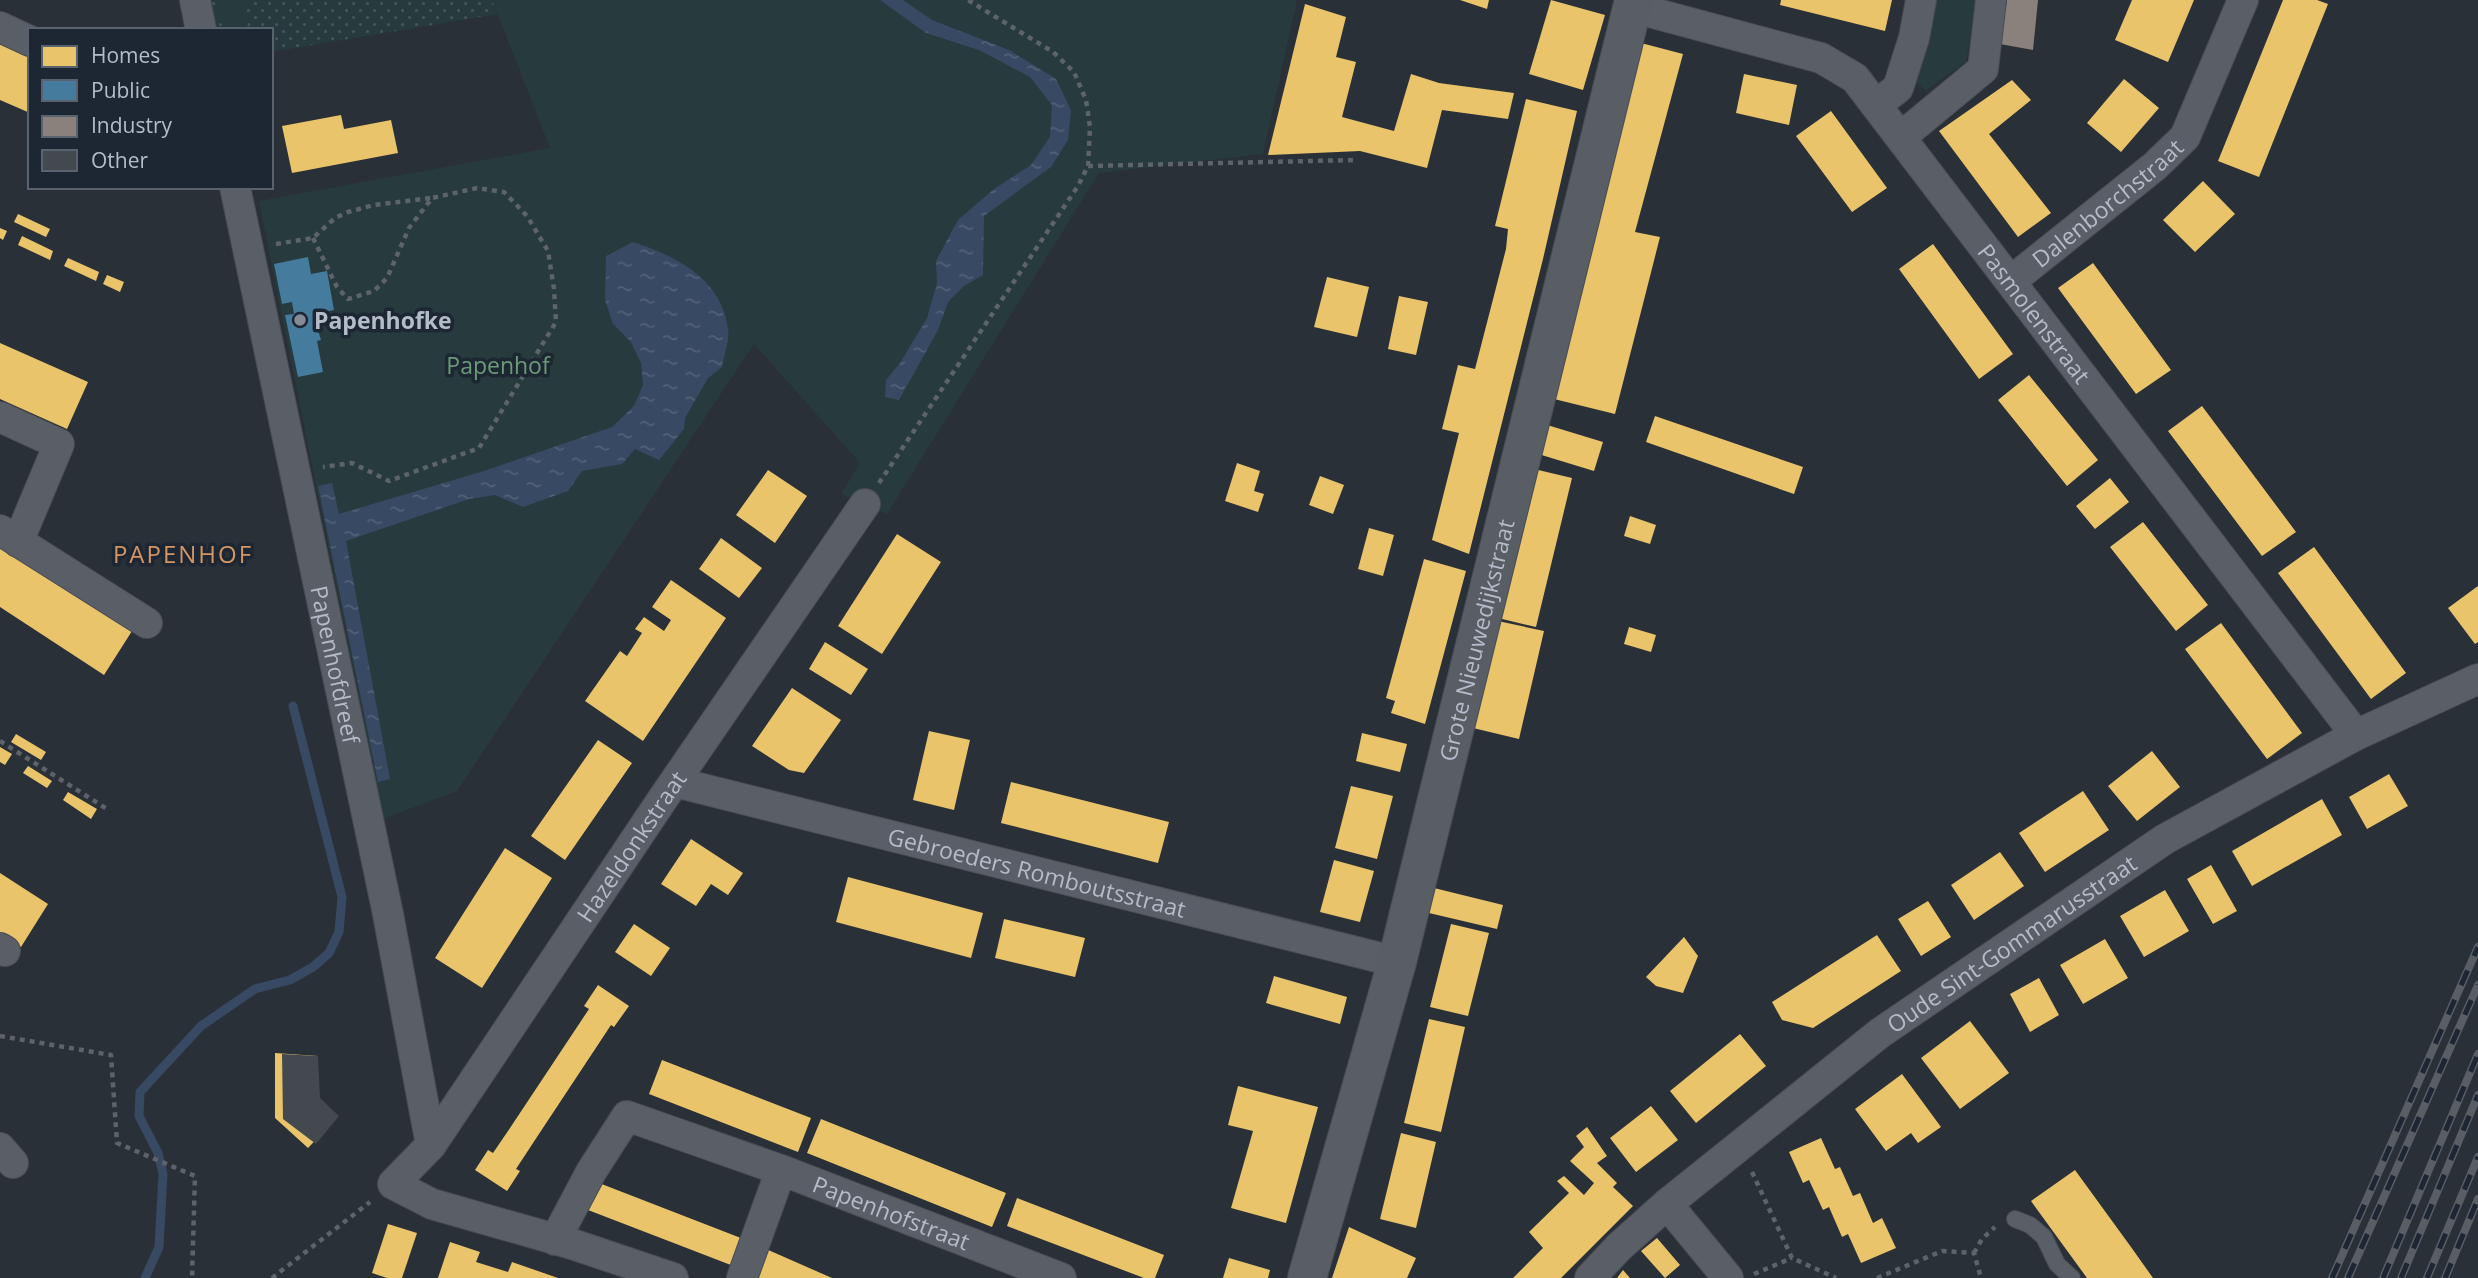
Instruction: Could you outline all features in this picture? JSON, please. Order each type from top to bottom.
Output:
[{"type":"main road","name":"Grote Nieuwedijkstraat","points":[[1307,1278],[1397,962],[1632,4]]},
{"type":"street","points":[[195,0],[201,28]]},
{"type":"street","points":[[1876,105],[1898,88],[1914,38],[1921,0]]},
{"type":"street","points":[[1901,137],[1983,69],[1991,0]]},
{"type":"street","name":"Dalenborchstraat","points":[[2011,281],[2155,166],[2185,137],[2243,0]]},
{"type":"street","name":"Pasmolenstraat","points":[[1632,4],[1821,58],[1855,78],[2356,735]]},
{"type":"street","points":[[0,27],[28,40]]},
{"type":"street","name":"Papenhofdreef","points":[[235,189],[388,914],[430,1145]]},
{"type":"street","points":[[0,417],[59,444],[9,536],[147,623]]},
{"type":"street","name":"Hazeldonkstraat","points":[[393,1184],[430,1145],[865,504]]},
{"type":"street","name":"Oude Sint-Gommarusstraat","points":[[1590,1278],[1619,1247],[1667,1204],[1880,1033],[2165,839],[2356,735],[2478,678]]},
{"type":"street","name":"Gebroeders Romboutsstraat","points":[[675,782],[1397,962]]},
{"type":"street","name":"Papenhofstraat","points":[[555,1240],[592,1172],[627,1116],[781,1170],[997,1266],[1061,1278]]},
{"type":"street","points":[[741,1278],[781,1170]]},
{"type":"street","points":[[393,1184],[432,1204],[572,1244],[673,1278]]},
{"type":"street","points":[[1667,1204],[1728,1278]]},
{"type":"lane","points":[[2015,1219],[2030,1225],[2044,1237],[2057,1264],[2072,1278]]},
{"type":"path","points":[[865,504],[1078,186],[1088,166],[1090,127],[1086,100],[1074,72],[1053,52],[968,0]]},
{"type":"path","points":[[1088,166],[1355,160]]},
{"type":"path","points":[[248,249],[313,238],[335,218],[374,205],[432,198],[477,188],[504,192],[527,216],[548,251],[556,322],[479,448],[389,481],[352,463],[295,470]]},
{"type":"path","points":[[313,238],[337,287],[348,299],[374,291],[387,278],[410,228],[432,198]]},
{"type":"path","points":[[0,741],[107,809]]},
{"type":"path","points":[[0,1036],[111,1055],[117,1143],[195,1176],[192,1278]]},
{"type":"path","points":[[1740,1145],[1792,1258],[1836,1278]]},
{"type":"path","points":[[272,1278],[393,1184]]},
{"type":"path","points":[[1973,1253],[1989,1231],[2015,1219]]},
{"type":"path","points":[[1877,1278],[1942,1251],[1973,1253]]},
{"type":"path","points":[[1973,1253],[1981,1278]]},
{"type":"path","points":[[1744,1278],[1792,1258]]},
{"type":"green space","points":[[210,0],[492,0],[498,14],[273,52],[273,28],[217,28]]},
{"type":"green space","points":[[217,0],[242,0],[248,25],[223,28]]},
{"type":"green space","name":"Papenhof","points":[[492,0],[1297,0],[1263,154],[1099,173],[887,514],[841,494],[860,463],[754,344],[457,791],[383,819],[259,201],[550,148]]},
{"type":"green space","points":[[1935,0],[1976,0],[1966,62],[1925,91],[1914,79]]},
{"type":"water","points":[[880,0],[903,0],[932,20],[1009,50],[1056,79],[1071,110],[1068,140],[1051,167],[984,216],[983,275],[964,286],[948,302],[938,330],[899,400],[885,397],[886,380],[900,363],[927,318],[937,283],[936,261],[958,220],[994,189],[1031,165],[1050,137],[1052,105],[1030,77],[979,50],[926,33]]},
{"type":"water","points":[[633,242],[680,262],[707,283],[717,296],[724,311],[728,333],[722,367],[708,378],[685,418],[684,429],[659,460],[635,449],[622,464],[582,471],[568,491],[523,507],[495,495],[469,499],[346,541],[390,779],[378,782],[318,486],[332,483],[339,514],[484,471],[612,427],[634,406],[643,385],[641,363],[631,342],[613,324],[605,300],[606,256]]},
{"type":"building: Homes","points":[[1460,0],[1489,0],[1487,9]]},
{"type":"building: Homes","points":[[1551,0],[1605,15],[1583,90],[1529,74]]},
{"type":"building: Homes","points":[[1781,0],[1892,0],[1885,31],[1780,5]]},
{"type":"building: Homes","points":[[2132,0],[2194,0],[2168,62],[2115,40]]},
{"type":"building: Homes","points":[[2283,0],[2317,0],[2328,4],[2259,177],[2218,161]]},
{"type":"building: Homes","points":[[1305,4],[1346,17],[1336,57],[1356,62],[1342,117],[1394,131],[1411,74],[1439,83],[1514,93],[1508,119],[1442,110],[1427,168],[1360,151],[1268,155]]},
{"type":"building: Homes","points":[[0,43],[28,55],[28,112],[0,100]]},
{"type":"building: Homes","points":[[1641,43],[1683,54],[1635,232],[1660,237],[1615,414],[1550,398]]},
{"type":"building: Homes","points":[[1744,74],[1797,85],[1789,125],[1736,113]]},
{"type":"building: Homes","points":[[2124,79],[2159,108],[2121,152],[2087,123]]},
{"type":"building: Homes","points":[[2012,80],[2031,100],[1989,134],[2051,213],[2018,237],[1939,131]]},
{"type":"building: Homes","points":[[1526,99],[1577,111],[1469,554],[1432,540],[1459,433],[1442,429],[1458,365],[1475,369],[1506,249],[1508,229],[1495,226]]},
{"type":"building: Homes","points":[[1831,111],[1887,188],[1852,212],[1796,136]]},
{"type":"building: Homes","points":[[341,115],[344,129],[391,120],[398,153],[292,173],[282,126]]},
{"type":"building: Homes","points":[[2203,181],[2235,214],[2195,252],[2163,220]]},
{"type":"building: Homes","points":[[18,214],[50,229],[46,237],[14,222]]},
{"type":"building: Homes","points":[[0,228],[7,231],[3,240],[0,238]]},
{"type":"building: Homes","points":[[22,236],[53,251],[50,260],[18,245]]},
{"type":"building: Homes","points":[[1933,244],[2013,354],[1979,379],[1899,269]]},
{"type":"building: Homes","points":[[68,258],[99,272],[96,281],[64,266]]},
{"type":"building: Homes","points":[[2093,263],[2171,370],[2136,394],[2058,288]]},
{"type":"building: Homes","points":[[107,275],[124,282],[120,292],[103,284]]},
{"type":"building: Homes","points":[[1327,277],[1369,287],[1357,337],[1314,327]]},
{"type":"building: Homes","points":[[1399,296],[1428,302],[1416,355],[1388,349]]},
{"type":"building: Homes","points":[[0,343],[88,382],[67,429],[0,399]]},
{"type":"building: Homes","points":[[2029,375],[2098,460],[2067,486],[1998,400]]},
{"type":"building: Homes","points":[[2202,406],[2296,532],[2262,556],[2168,431]]},
{"type":"building: Homes","points":[[1655,416],[1803,467],[1794,494],[1646,442]]},
{"type":"building: Homes","points":[[1544,424],[1603,442],[1594,471],[1535,453]]},
{"type":"building: Homes","points":[[1237,463],[1260,471],[1254,491],[1264,494],[1258,512],[1225,501]]},
{"type":"building: Homes","points":[[1534,469],[1572,478],[1536,627],[1498,618]]},
{"type":"building: Homes","points":[[768,470],[807,496],[775,543],[736,515]]},
{"type":"building: Homes","points":[[1320,476],[1344,485],[1333,514],[1309,505]]},
{"type":"building: Homes","points":[[2110,478],[2129,502],[2095,529],[2076,506]]},
{"type":"building: Homes","points":[[1630,516],[1656,525],[1650,544],[1624,536]]},
{"type":"building: Homes","points":[[2143,522],[2208,605],[2176,631],[2110,547]]},
{"type":"building: Homes","points":[[1369,528],[1394,535],[1383,576],[1358,569]]},
{"type":"building: Homes","points":[[897,534],[941,562],[882,654],[838,626]]},
{"type":"building: Homes","points":[[721,538],[762,568],[739,598],[699,569]]},
{"type":"building: Homes","points":[[0,546],[132,631],[104,675],[0,607]]},
{"type":"building: Homes","points":[[2314,547],[2406,673],[2371,699],[2278,573]]},
{"type":"building: Homes","points":[[1424,559],[1466,571],[1425,724],[1391,713],[1395,701],[1386,698]]},
{"type":"building: Homes","points":[[671,580],[726,618],[643,741],[585,701],[620,651],[627,656],[642,633],[635,629],[644,617],[664,631],[671,620],[652,607]]},
{"type":"building: Homes","points":[[2478,586],[2478,642],[2475,644],[2448,608]]},
{"type":"building: Homes","points":[[1498,621],[1544,631],[1519,739],[1473,728]]},
{"type":"building: Homes","points":[[2221,623],[2302,733],[2267,759],[2185,649]]},
{"type":"building: Homes","points":[[1629,627],[1656,635],[1651,652],[1624,644]]},
{"type":"building: Homes","points":[[825,642],[868,669],[851,695],[809,669]]},
{"type":"building: Homes","points":[[792,688],[841,720],[804,773],[789,770],[752,746]]},
{"type":"building: Homes","points":[[929,731],[970,740],[954,810],[913,800]]},
{"type":"building: Homes","points":[[1362,733],[1407,744],[1400,772],[1356,761]]},
{"type":"building: Homes","points":[[16,734],[46,752],[41,760],[11,742]]},
{"type":"building: Homes","points":[[598,740],[632,763],[565,860],[531,836]]},
{"type":"building: Homes","points":[[0,747],[12,754],[5,765],[0,762]]},
{"type":"building: Homes","points":[[2152,751],[2180,787],[2137,821],[2108,786]]},
{"type":"building: Homes","points":[[28,766],[52,781],[47,788],[23,773]]},
{"type":"building: Homes","points":[[2389,774],[2408,806],[2367,829],[2349,797]]},
{"type":"building: Homes","points":[[1011,782],[1169,822],[1158,863],[1001,823]]},
{"type":"building: Homes","points":[[1351,786],[1393,796],[1377,859],[1335,848]]},
{"type":"building: Homes","points":[[2083,791],[2109,830],[2045,872],[2019,833]]},
{"type":"building: Homes","points":[[68,792],[97,809],[91,819],[63,800]]},
{"type":"building: Homes","points":[[2322,799],[2342,835],[2252,886],[2232,851]]},
{"type":"building: Homes","points":[[691,839],[743,873],[728,895],[711,884],[696,906],[661,884]]},
{"type":"building: Homes","points":[[505,848],[552,878],[482,988],[435,958]]},
{"type":"building: Homes","points":[[2000,852],[2024,886],[1974,920],[1951,885]]},
{"type":"building: Homes","points":[[1334,860],[1374,871],[1360,922],[1320,912]]},
{"type":"building: Homes","points":[[2211,865],[2237,911],[2213,924],[2187,879]]},
{"type":"building: Homes","points":[[0,873],[48,904],[21,947],[0,934]]},
{"type":"building: Homes","points":[[848,877],[983,913],[971,958],[836,922]]},
{"type":"building: Homes","points":[[1434,888],[1503,905],[1497,929],[1429,913]]},
{"type":"building: Homes","points":[[2165,890],[2189,931],[2144,957],[2120,916]]},
{"type":"building: Homes","points":[[1928,901],[1951,937],[1921,956],[1898,919]]},
{"type":"building: Homes","points":[[1004,919],[1085,938],[1075,977],[995,958]]},
{"type":"building: Homes","points":[[634,924],[670,948],[651,976],[615,952]]},
{"type":"building: Homes","points":[[1451,924],[1489,933],[1468,1016],[1430,1007]]},
{"type":"building: Homes","points":[[1877,935],[1901,971],[1813,1028],[1782,1020],[1772,1002]]},
{"type":"building: Homes","points":[[1684,937],[1698,956],[1683,993],[1656,986],[1646,977]]},
{"type":"building: Homes","points":[[2105,939],[2128,978],[2083,1004],[2060,965]]},
{"type":"building: Homes","points":[[1274,976],[1347,997],[1340,1024],[1266,1003]]},
{"type":"building: Homes","points":[[2039,978],[2059,1015],[2030,1032],[2010,994]]},
{"type":"building: Homes","points":[[598,985],[629,1006],[614,1027],[611,1025],[535,1140],[516,1169],[520,1171],[507,1191],[475,1170],[488,1150],[493,1153],[512,1125],[589,1009],[584,1006]]},
{"type":"building: Homes","points":[[1429,1019],[1465,1027],[1441,1132],[1404,1123]]},
{"type":"building: Homes","points":[[1970,1021],[2009,1073],[1960,1109],[1921,1058]]},
{"type":"building: Homes","points":[[1740,1034],[1766,1066],[1696,1123],[1670,1091]]},
{"type":"building: Homes","points":[[275,1053],[318,1056],[317,1098],[337,1118],[308,1148],[275,1118]]},
{"type":"building: Homes","points":[[662,1060],[811,1118],[798,1152],[649,1094]]},
{"type":"building: Homes","points":[[1902,1074],[1941,1127],[1918,1143],[1911,1133],[1886,1151],[1855,1109]]},
{"type":"building: Homes","points":[[1238,1086],[1318,1107],[1286,1223],[1231,1208],[1253,1131],[1228,1125]]},
{"type":"building: Homes","points":[[1651,1106],[1678,1140],[1636,1172],[1610,1138]]},
{"type":"building: Homes","points":[[821,1119],[1006,1193],[992,1227],[807,1153]]},
{"type":"building: Homes","points":[[1587,1127],[1607,1156],[1597,1163],[1617,1183],[1613,1187],[1633,1206],[1561,1278],[1513,1278],[1543,1248],[1529,1232],[1569,1193],[1557,1181],[1564,1176],[1584,1195],[1594,1183],[1570,1161],[1584,1147],[1576,1136]]},
{"type":"building: Homes","points":[[1401,1133],[1436,1142],[1416,1228],[1380,1219]]},
{"type":"building: Homes","points":[[1821,1138],[1835,1169],[1840,1167],[1853,1196],[1860,1193],[1873,1223],[1882,1218],[1896,1248],[1861,1263],[1848,1234],[1842,1237],[1829,1207],[1823,1210],[1809,1180],[1803,1183],[1789,1152]]},
{"type":"building: Homes","points":[[2075,1170],[2153,1278],[2087,1278],[2031,1201]]},
{"type":"building: Homes","points":[[599,1183],[746,1240],[736,1267],[588,1210]]},
{"type":"building: Homes","points":[[1017,1198],[1164,1255],[1155,1278],[1144,1278],[1007,1226]]},
{"type":"building: Homes","points":[[388,1224],[417,1233],[402,1278],[387,1278],[372,1273]]},
{"type":"building: Homes","points":[[1349,1227],[1416,1258],[1407,1278],[1332,1278]]},
{"type":"building: Homes","points":[[1657,1238],[1680,1265],[1665,1278],[1641,1251]]},
{"type":"building: Homes","points":[[450,1242],[480,1252],[476,1262],[508,1272],[512,1262],[558,1278],[438,1278]]},
{"type":"building: Homes","points":[[766,1249],[832,1278],[753,1278]]},
{"type":"building: Homes","points":[[1229,1258],[1270,1270],[1268,1278],[1223,1278]]},
{"type":"building: Homes","points":[[1623,1270],[1630,1278],[1617,1278]]},
{"type":"building: Public","name":"Papenhofke","points":[[308,257],[311,274],[327,271],[334,310],[313,314],[321,340],[317,341],[323,372],[298,377],[285,315],[294,314],[292,302],[282,304],[274,264]]},
{"type":"building: Industry","points":[[2007,0],[2038,0],[2033,50],[2000,44]]},
{"type":"building: Other","points":[[282,1054],[318,1056],[320,1098],[339,1116],[316,1144],[283,1119]]},
{"type":"waterway","points":[[145,1278],[159,1247],[163,1174],[158,1153],[139,1116],[140,1092],[201,1026],[255,989],[290,980],[313,967],[329,953],[339,932],[342,897],[293,706]]},
{"type":"railway","points":[[2332,1278],[2478,947]]},
{"type":"railway","points":[[2348,1278],[2478,985]]},
{"type":"railway","points":[[2383,1278],[2478,1054]]},
{"type":"railway","points":[[2401,1278],[2478,1095]]},
{"type":"railway","points":[[2427,1278],[2478,1157]]},
{"type":"railway","points":[[2445,1278],[2478,1199]]},
{"type":"place","name":"Papenhofke","points":[[300,320]]},
{"type":"district","name":"PAPENHOF","points":[[183,553]]}]
